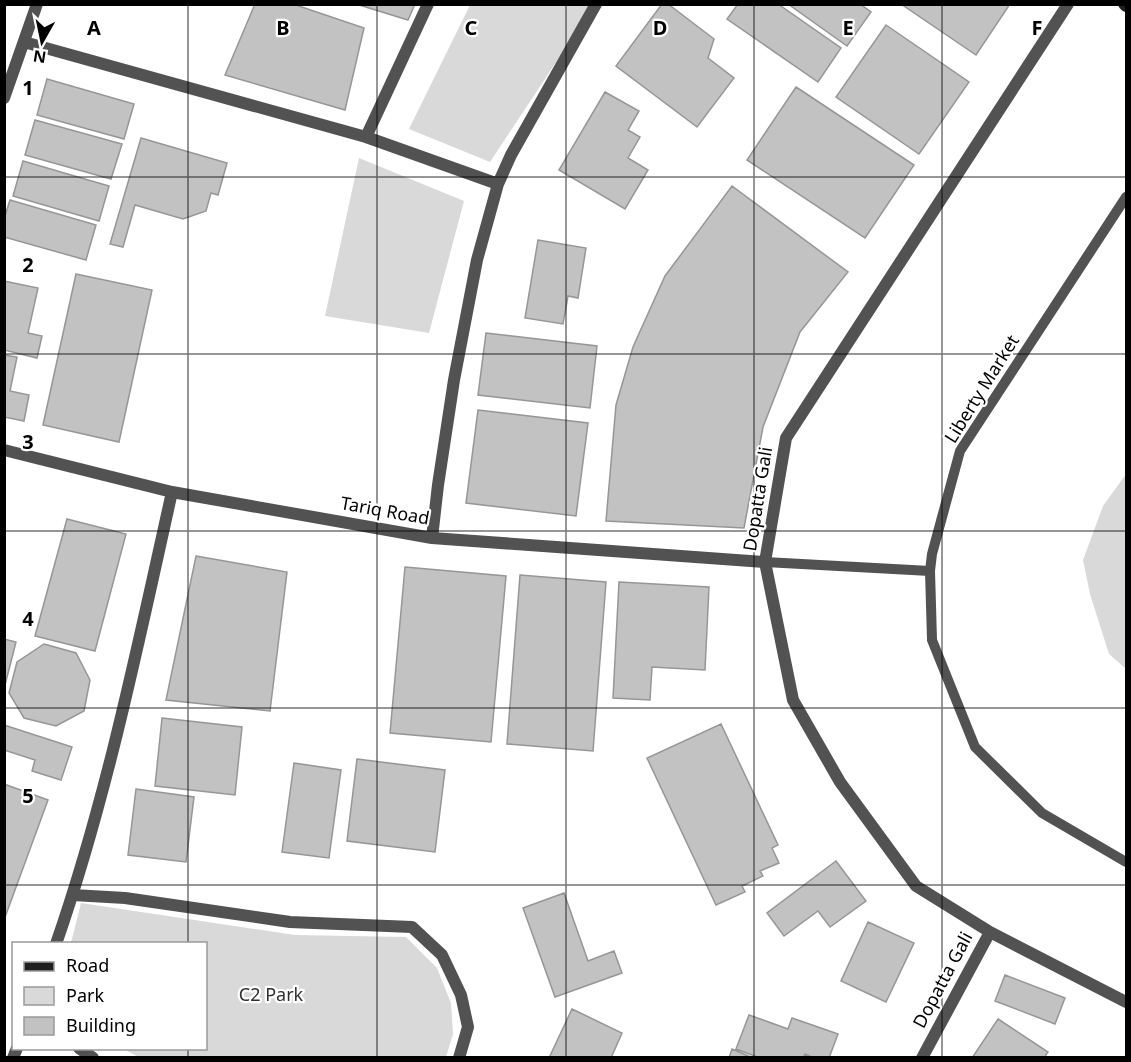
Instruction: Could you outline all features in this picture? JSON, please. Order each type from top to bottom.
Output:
[{"type":"street","points":[[4,98],[37,4]]},
{"type":"street","points":[[366,137],[428,4]]},
{"type":"street","points":[[432,538],[454,380],[477,260],[498,184],[511,155],[596,4]]},
{"type":"street","name":"Dopatta Gali","points":[[922,1058],[990,932],[916,886],[840,782],[793,700],[765,562],[786,438],[1068,4]]},
{"type":"street","points":[[24,42],[366,137],[498,184]]},
{"type":"street","name":"Tariq Road","points":[[4,450],[172,492],[432,538],[765,562]]},
{"type":"street","points":[[57,942],[73,895],[125,702],[172,492]]},
{"type":"street","points":[[73,895],[125,898],[290,922],[412,927],[442,955],[461,995],[468,1027],[459,1058]]},
{"type":"street","points":[[990,932],[1126,1002]]},
{"type":"lane","name":"Liberty Market","points":[[1126,196],[960,451],[932,554],[930,572],[932,640],[975,747],[1042,813],[1126,862]]},
{"type":"lane","points":[[765,562],[930,572]]},
{"type":"green space","points":[[470,5],[594,5],[490,162],[409,129]]},
{"type":"green space","points":[[359,158],[464,201],[429,333],[325,316]]},
{"type":"green space","points":[[1126,474],[1126,669],[1109,654],[1090,594],[1083,560],[1103,506]]},
{"type":"green space","name":"C2 Park","points":[[81,903],[295,935],[406,937],[437,968],[451,1003],[453,1034],[446,1057],[138,1057],[126,1050],[207,1050],[207,942],[71,942]]},
{"type":"building","points":[[255,4],[293,4],[364,28],[345,110],[225,75]]},
{"type":"building","points":[[356,4],[415,4],[408,20]]},
{"type":"building","points":[[662,4],[668,4],[714,39],[708,58],[734,78],[697,127],[616,66]]},
{"type":"building","points":[[738,4],[778,4],[841,48],[818,82],[727,19]]},
{"type":"building","points":[[788,4],[860,4],[871,12],[847,46]]},
{"type":"building","points":[[901,4],[1010,4],[976,55]]},
{"type":"building","points":[[886,25],[969,82],[919,154],[836,97]]},
{"type":"building","points":[[47,79],[134,104],[124,139],[37,115]]},
{"type":"building","points":[[796,87],[914,165],[865,238],[747,160]]},
{"type":"building","points":[[605,92],[639,111],[628,130],[640,137],[628,158],[648,170],[625,209],[559,170]]},
{"type":"building","points":[[35,120],[122,144],[111,179],[25,155]]},
{"type":"building","points":[[141,138],[227,163],[218,195],[211,193],[206,211],[183,219],[135,205],[123,247],[110,244]]},
{"type":"building","points":[[23,161],[109,186],[99,221],[13,196]]},
{"type":"building","points":[[732,186],[848,272],[800,332],[763,427],[744,528],[606,521],[616,405],[633,347],[665,276]]},
{"type":"building","points":[[10,200],[96,225],[86,260],[4,237],[4,219]]},
{"type":"building","points":[[538,240],[586,248],[578,298],[568,296],[563,324],[525,318]]},
{"type":"building","points":[[76,274],[152,290],[119,442],[43,425]]},
{"type":"building","points":[[4,281],[38,288],[28,333],[42,336],[37,358],[4,350]]},
{"type":"building","points":[[486,333],[597,346],[590,408],[478,395]]},
{"type":"building","points":[[4,355],[17,357],[10,391],[29,395],[24,421],[4,417]]},
{"type":"building","points":[[478,410],[588,423],[576,516],[466,503]]},
{"type":"building","points":[[67,519],[126,534],[95,651],[35,636]]},
{"type":"building","points":[[196,556],[287,572],[270,711],[166,700]]},
{"type":"building","points":[[405,567],[506,576],[491,742],[390,733]]},
{"type":"building","points":[[520,575],[606,582],[593,751],[507,744]]},
{"type":"building","points":[[619,582],[709,587],[705,670],[652,667],[650,700],[613,698]]},
{"type":"building","points":[[4,639],[16,642],[4,689]]},
{"type":"building","points":[[44,644],[76,653],[90,680],[84,711],[56,726],[24,718],[9,693],[17,662]]},
{"type":"building","points":[[162,718],[242,727],[235,795],[155,786]]},
{"type":"building","points":[[721,724],[778,845],[772,848],[779,863],[760,871],[763,876],[742,886],[745,892],[716,905],[647,758]]},
{"type":"building","points":[[4,725],[72,747],[61,780],[32,771],[35,760],[4,750]]},
{"type":"building","points":[[357,759],[445,770],[435,852],[347,841]]},
{"type":"building","points":[[294,763],[341,770],[329,858],[282,852]]},
{"type":"building","points":[[4,784],[48,800],[4,920]]},
{"type":"building","points":[[136,789],[194,797],[186,862],[128,855]]},
{"type":"building","points":[[836,861],[866,901],[830,927],[818,911],[784,936],[767,913]]},
{"type":"building","points":[[564,893],[588,961],[614,951],[622,973],[555,997],[523,908]]},
{"type":"building","points":[[868,922],[914,943],[886,1002],[841,981]]},
{"type":"building","points":[[1005,975],[1065,998],[1055,1024],[995,1001]]},
{"type":"building","points":[[572,1009],[622,1033],[611,1058],[549,1058]]},
{"type":"building","points":[[749,1015],[788,1029],[792,1018],[838,1034],[829,1058],[814,1058],[805,1054],[803,1058],[760,1058],[736,1049]]},
{"type":"building","points":[[998,1019],[1048,1052],[1044,1058],[972,1058]]},
{"type":"building","points":[[732,1049],[753,1058],[729,1058]]}]
